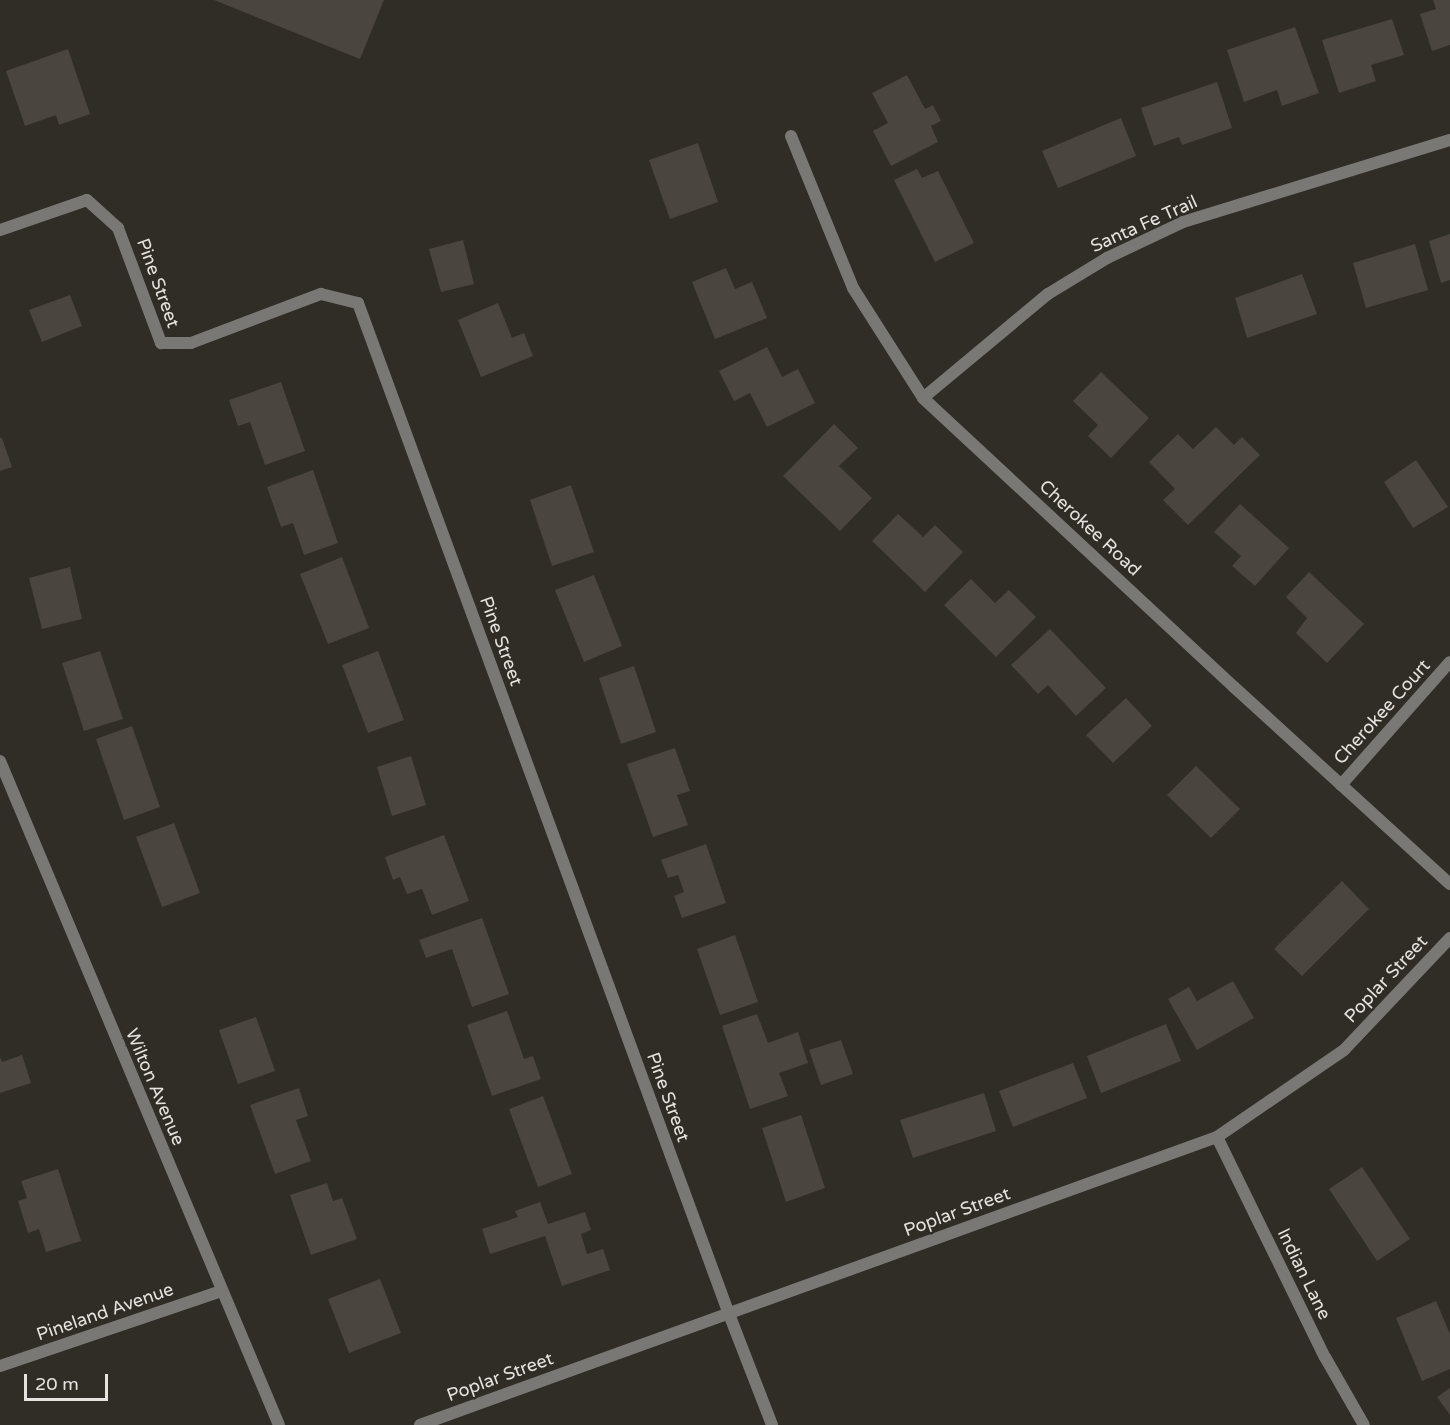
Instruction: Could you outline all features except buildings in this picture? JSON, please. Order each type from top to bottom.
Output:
[{"type":"street","name":"Cherokee Road","points":[[791,136],[853,288],[923,398],[1450,884]]},
{"type":"street","name":"Santa Fe Trail","points":[[923,398],[1048,294],[1107,258],[1183,222],[1450,140]]},
{"type":"street","name":"Pine Street","points":[[0,230],[87,200],[118,228],[161,343],[191,343],[321,294],[358,303],[729,1314],[772,1425]]},
{"type":"street","name":"Cherokee Court","points":[[1341,785],[1450,662]]},
{"type":"street","name":"Wilton Avenue","points":[[0,761],[221,1292],[279,1425]]},
{"type":"street","name":"Poplar Street","points":[[420,1425],[1217,1137],[1344,1050],[1450,938]]},
{"type":"street","name":"Indian Lane","points":[[1217,1137],[1325,1357],[1364,1425]]},
{"type":"street","name":"Pineland Avenue","points":[[0,1366],[221,1292]]}]
